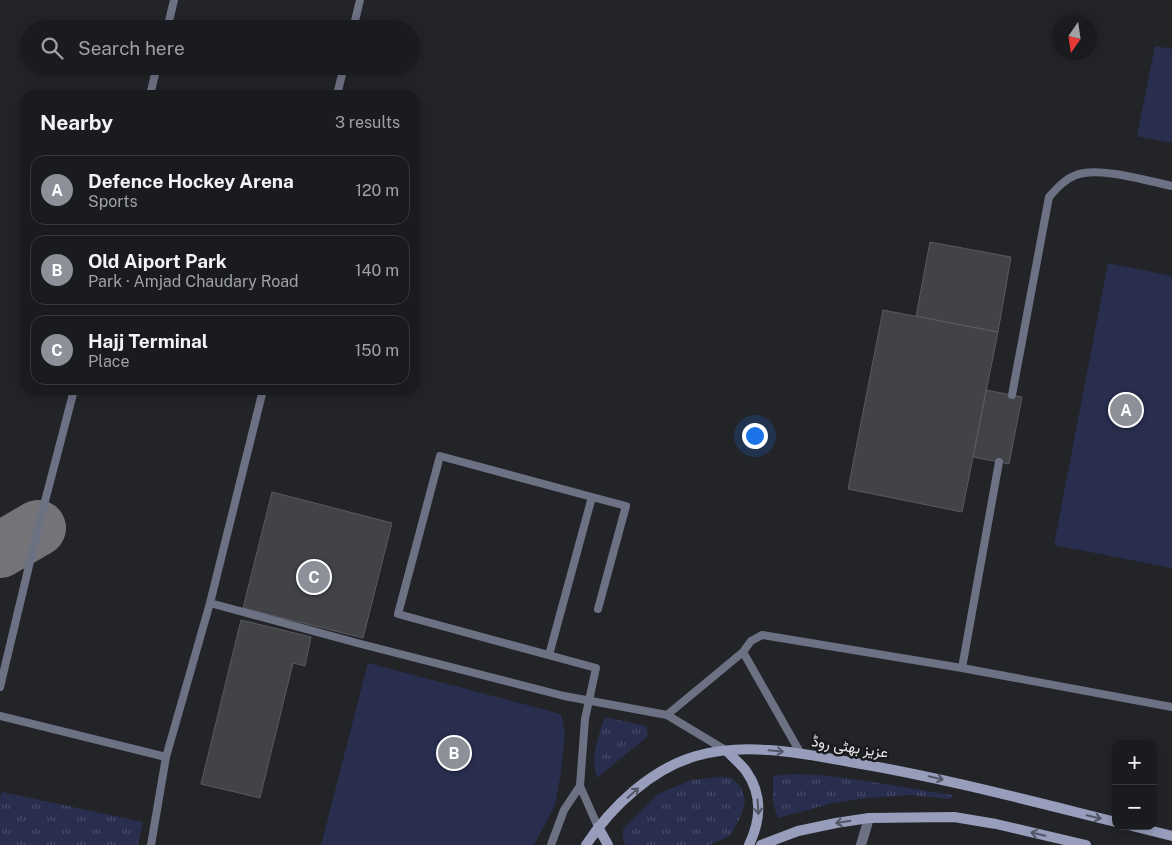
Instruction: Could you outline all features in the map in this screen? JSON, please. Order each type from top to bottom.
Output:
[{"type":"main road","name":"عزیز بھٹی روڈ","points":[[586,845],[598,827],[647,781],[667,768],[696,756],[727,751],[753,750],[801,754],[930,776],[1112,821]]},
{"type":"main road","points":[[727,751],[746,770],[755,790],[759,810],[757,829],[749,845]]},
{"type":"main road","points":[[761,845],[798,831],[869,818],[954,817],[996,824],[1084,845]]},
{"type":"main road","points":[[598,827],[608,845]]},
{"type":"main road","points":[[1148,830],[1172,836]]},
{"type":"street","points":[[861,845],[869,818]]},
{"type":"lane","points":[[169,20],[174,0]]},
{"type":"lane","points":[[355,20],[360,0]]},
{"type":"lane","points":[[151,90],[155,75]]},
{"type":"lane","points":[[338,90],[342,75]]},
{"type":"lane","points":[[1012,395],[1050,197],[1062,184],[1077,174],[1101,172],[1172,186]]},
{"type":"lane","points":[[0,687],[38,528],[73,395]]},
{"type":"lane","points":[[151,845],[166,758],[210,603],[262,395]]},
{"type":"lane","points":[[598,609],[626,506],[440,456],[398,614],[596,668],[585,718],[580,786],[598,827]]},
{"type":"lane","points":[[962,668],[999,462]]},
{"type":"lane","points":[[549,655],[592,497]]},
{"type":"lane","points":[[210,603],[361,644],[588,701],[667,715],[727,751]]},
{"type":"lane","points":[[667,715],[743,652],[751,641],[762,635],[962,668],[1172,707]]},
{"type":"lane","points":[[743,652],[801,754]]},
{"type":"lane","points":[[0,716],[166,758]]},
{"type":"lane","points":[[551,845],[564,810],[580,786]]},
{"type":"green space","points":[[1155,46],[1172,49],[1172,143],[1137,136]]},
{"type":"green space","points":[[1108,263],[1172,276],[1172,568],[1054,545]]},
{"type":"green space","points":[[368,663],[561,714],[565,734],[555,805],[534,845],[321,845]]},
{"type":"green space","points":[[605,717],[646,726],[648,736],[597,778],[594,762]]},
{"type":"green space","points":[[793,774],[853,779],[952,795],[951,799],[911,795],[868,798],[833,803],[778,818],[773,803],[773,776]]},
{"type":"green space","points":[[719,777],[731,778],[742,788],[745,801],[741,816],[730,836],[709,845],[626,845],[623,839],[623,829],[658,794],[691,780]]},
{"type":"green space","points":[[2,792],[143,822],[138,845],[0,845],[0,798]]},
{"type":"building","points":[[930,242],[1011,257],[998,332],[916,316]]},
{"type":"building","points":[[883,310],[998,332],[962,512],[848,489]]},
{"type":"building","points":[[986,390],[1022,397],[1009,464],[973,457]]},
{"type":"building","points":[[272,492],[392,523],[363,638],[243,608]]},
{"type":"building","points":[[241,620],[311,637],[305,666],[293,663],[260,798],[201,784]]},
{"type":"taxiway","points":[[0,550],[38,528]]},
{"type":"place","name":"Defence Hockey Arena","points":[[1126,410]]},
{"type":"place","name":"Hajj Terminal","points":[[314,577]]},
{"type":"place","name":"Old Aiport Park","points":[[454,753]]}]
